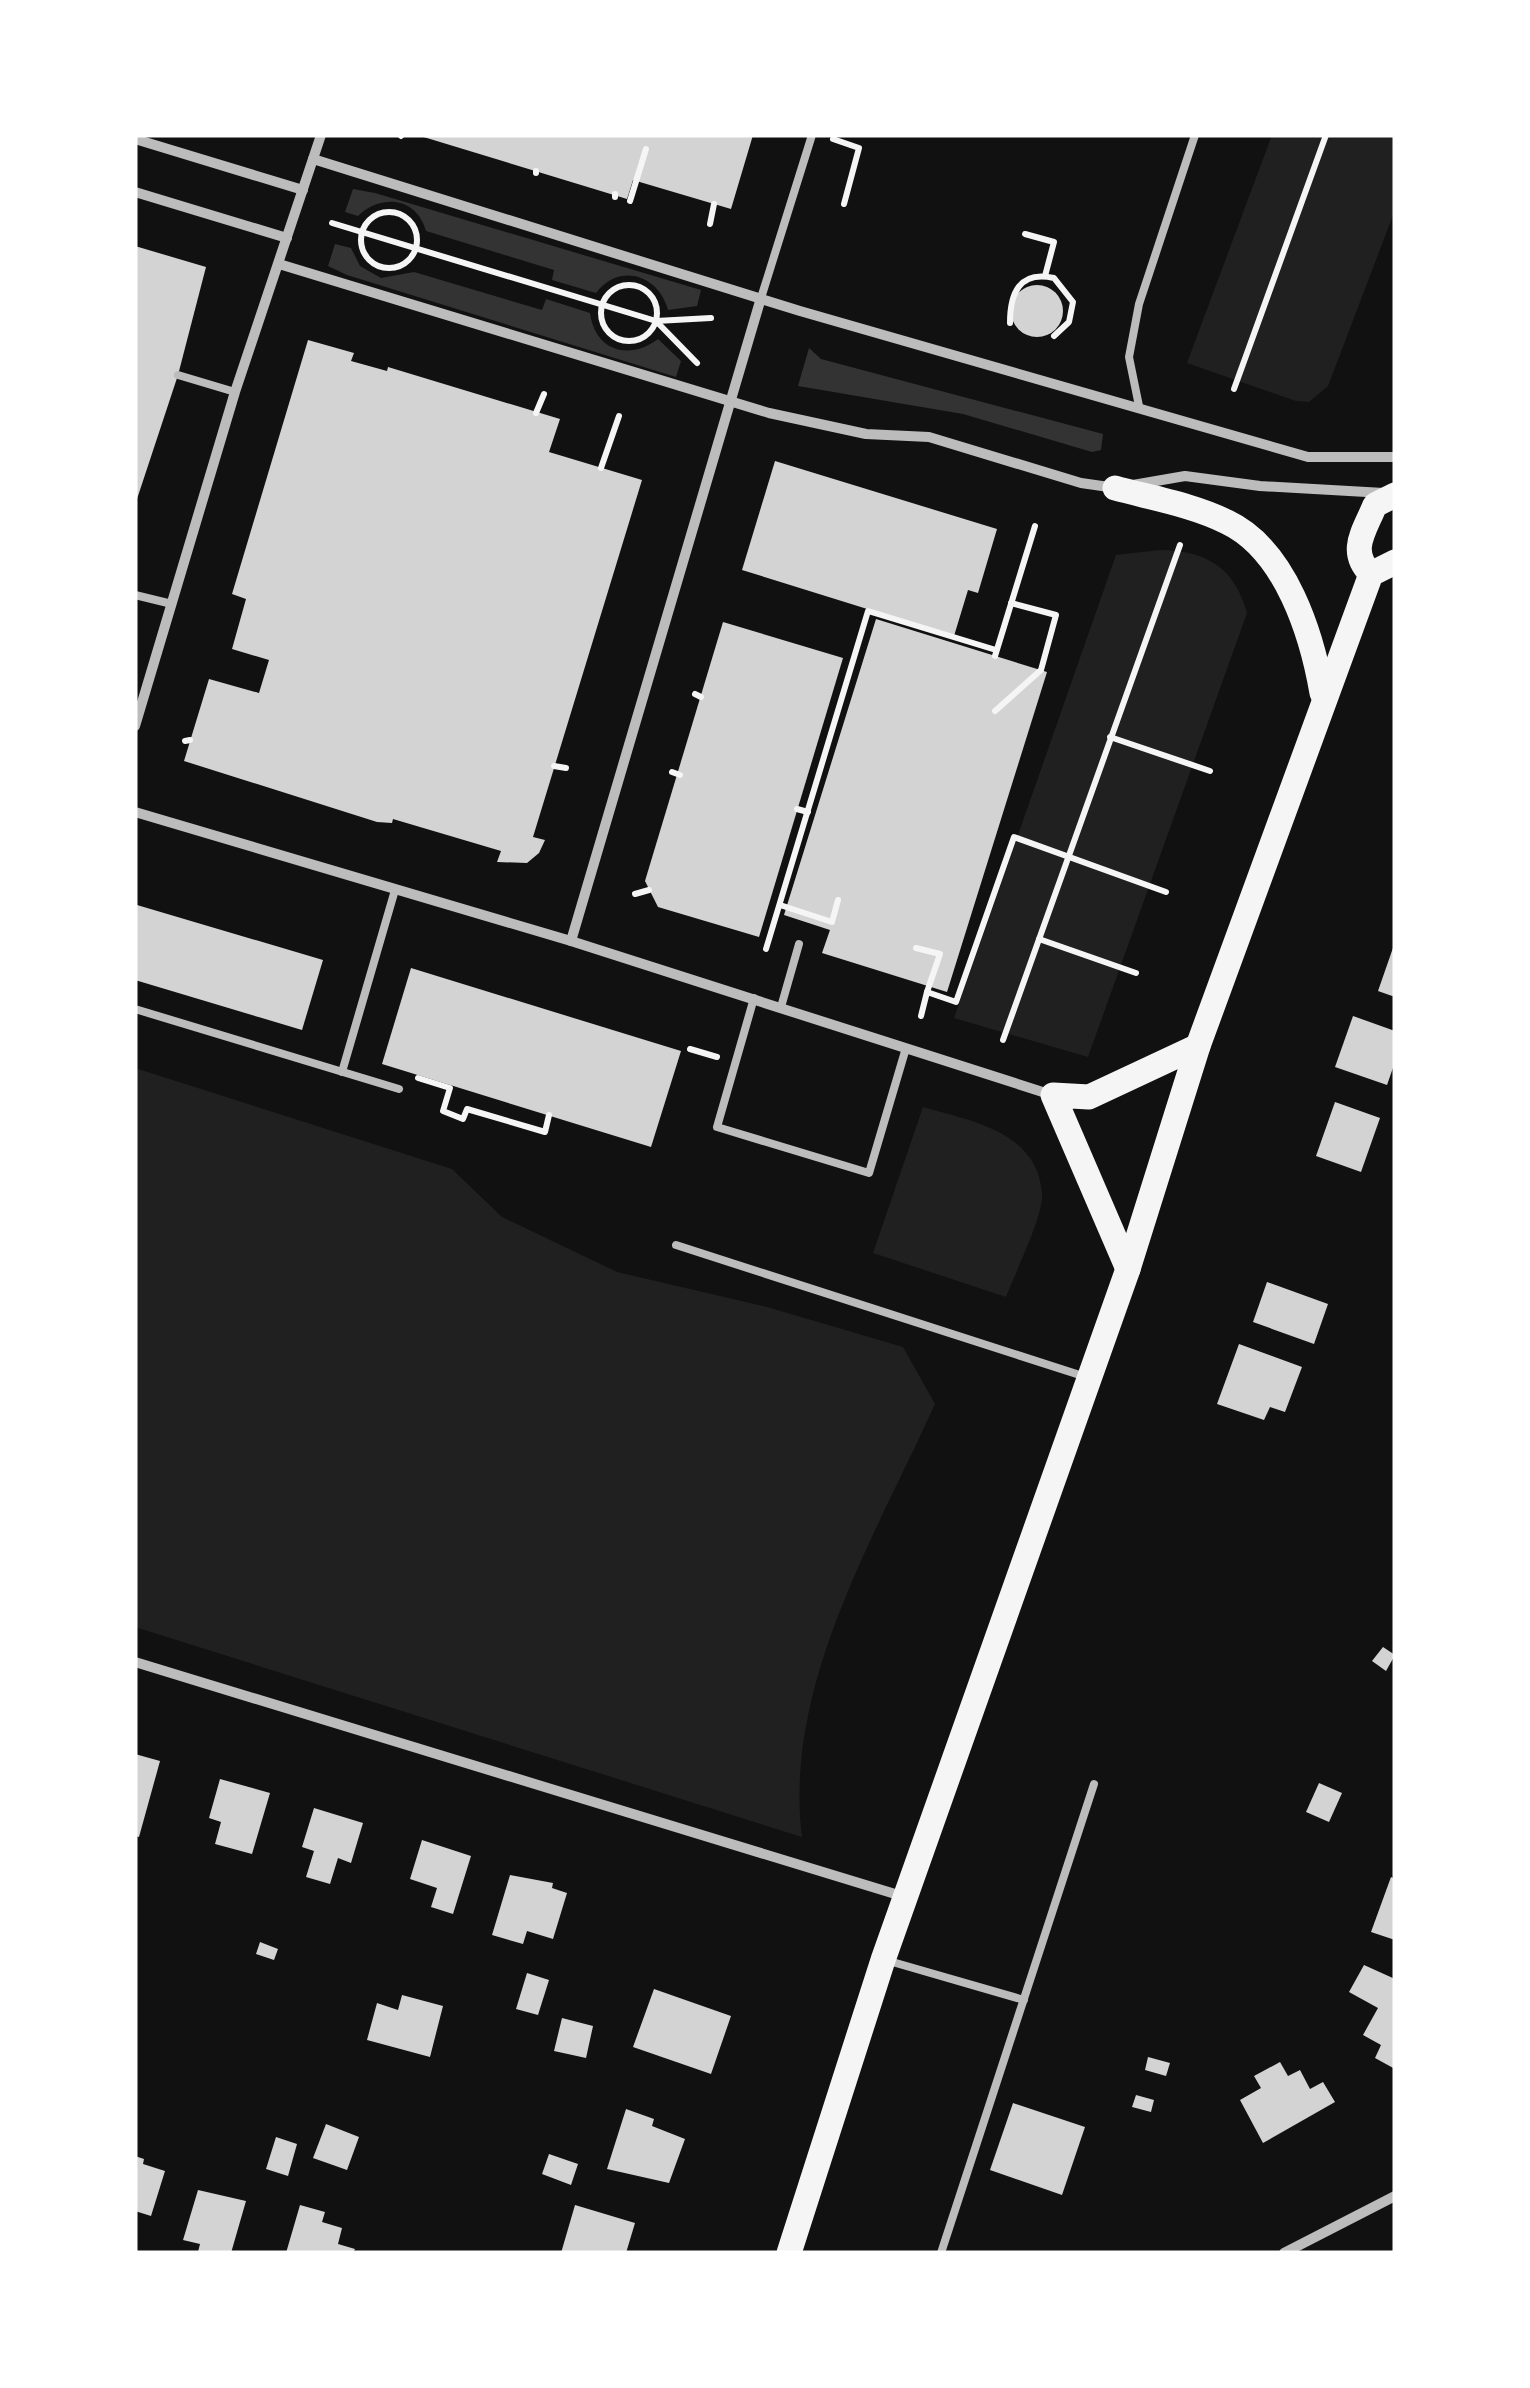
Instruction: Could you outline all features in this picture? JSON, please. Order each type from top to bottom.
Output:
[{"type":"main road","points":[[1115,488],[1230,523],[1268,555],[1313,643],[1323,696]]},
{"type":"main road","points":[[1370,574],[1357,559],[1357,552],[1375,506],[1395,494]]},
{"type":"main road","points":[[789,2253],[884,1960],[1090,1379],[1198,1046],[1323,696],[1370,574],[1395,562]]},
{"type":"main road","points":[[1128,1269],[1052,1095],[1089,1098],[1198,1046]]},
{"type":"street","points":[[135,726],[235,392],[321,135]]},
{"type":"street","points":[[135,139],[302,190]]},
{"type":"street","points":[[313,159],[761,298],[1308,457],[1395,457]]},
{"type":"street","points":[[135,192],[287,238]]},
{"type":"street","points":[[279,264],[728,402],[866,434],[930,437],[1082,483],[1115,488],[1185,476],[1260,486],[1395,494]]},
{"type":"street","points":[[570,940],[761,298]]},
{"type":"street","points":[[135,812],[570,940],[1052,1095]]},
{"type":"street","points":[[135,1662],[906,1898]]},
{"type":"street","points":[[1284,2253],[1395,2196]]},
{"type":"lane","points":[[761,298],[812,135]]},
{"type":"lane","points":[[1139,406],[1129,358],[1139,304],[1195,135]]},
{"type":"lane","points":[[178,375],[235,392]]},
{"type":"lane","points":[[135,595],[172,604]]},
{"type":"lane","points":[[342,1072],[395,890]]},
{"type":"lane","points":[[781,1007],[800,944]]},
{"type":"lane","points":[[754,998],[717,1126],[870,1173],[906,1048]]},
{"type":"lane","points":[[135,1009],[399,1089]]},
{"type":"lane","points":[[676,1245],[1090,1379]]},
{"type":"lane","points":[[942,2253],[1094,1784]]},
{"type":"lane","points":[[884,1960],[1024,2000]]},
{"type":"path","points":[[1234,389],[1326,135]]},
{"type":"path","points":[[843,143],[860,148],[844,204]]},
{"type":"path","points":[[630,201],[646,149]]},
{"type":"path","points":[[710,224],[714,204]]},
{"type":"path","points":[[397,214],[412,224],[416,248],[404,264],[377,266],[364,252],[362,232],[371,218],[397,214]]},
{"type":"path","points":[[332,223],[656,321],[710,318]]},
{"type":"path","points":[[1025,234],[1054,242],[1044,276]]},
{"type":"path","points":[[1010,324],[1009,304],[1017,286],[1044,276],[1063,284],[1072,302],[1069,322],[1054,336]]},
{"type":"path","points":[[620,286],[638,286],[656,304],[656,321],[644,337],[617,338],[604,324],[602,304],[620,286]]},
{"type":"path","points":[[656,321],[697,363]]},
{"type":"path","points":[[536,413],[544,394]]},
{"type":"path","points":[[601,468],[619,416]]},
{"type":"path","points":[[766,949],[868,611],[995,653],[1035,526]]},
{"type":"path","points":[[1004,1040],[1180,545]]},
{"type":"path","points":[[995,711],[1041,670],[1056,615],[1012,603]]},
{"type":"path","points":[[1110,737],[1210,771]]},
{"type":"path","points":[[554,766],[566,768]]},
{"type":"path","points":[[797,809],[808,812]]},
{"type":"path","points":[[927,992],[956,1002],[1014,838],[1166,892]]},
{"type":"path","points":[[636,894],[649,890]]},
{"type":"path","points":[[780,905],[832,922],[838,900]]},
{"type":"path","points":[[1039,939],[1136,973]]},
{"type":"path","points":[[916,948],[940,954],[920,1016]]},
{"type":"path","points":[[443,1112],[463,1119],[467,1109],[545,1132],[549,1115]]},
{"type":"shaded area","points":[[1272,135],[1395,135],[1395,210],[1328,386],[1309,402],[1296,401],[1187,363]]},
{"type":"shaded area","points":[[353,189],[375,193],[701,290],[697,306],[668,310],[656,288],[637,277],[616,278],[596,293],[552,280],[554,270],[426,231],[415,212],[398,202],[377,204],[358,216],[345,212]]},
{"type":"shaded area","points":[[335,244],[351,248],[360,266],[381,278],[414,272],[542,310],[546,299],[590,313],[599,336],[615,348],[636,350],[658,339],[681,361],[676,377],[347,275],[328,266]]},
{"type":"shaded area","points":[[809,348],[821,359],[1103,434],[1101,450],[1092,452],[963,414],[798,386]]},
{"type":"shaded area","points":[[1160,550],[1192,554],[1216,565],[1235,584],[1247,613],[1088,1057],[954,1018],[1116,555]]},
{"type":"shaded area","points":[[135,1068],[452,1169],[502,1217],[617,1272],[767,1307],[903,1347],[935,1404],[862,1560],[820,1669],[806,1724],[800,1780],[802,1837],[135,1627]]},
{"type":"shaded area","points":[[923,1107],[999,1132],[1028,1155],[1037,1172],[1041,1203],[1006,1297],[873,1253]]},
{"type":"building","points":[[417,135],[753,135],[731,209],[633,180],[627,199]]},
{"type":"building","points":[[135,246],[206,267],[178,375],[136,502]]},
{"type":"building","points":[[1037,285],[1056,292],[1063,311],[1056,330],[1037,337],[1018,330],[1011,311],[1018,292]]},
{"type":"building","points":[[308,340],[354,353],[351,361],[387,371],[388,367],[560,419],[549,452],[642,480],[533,837],[545,840],[539,853],[527,863],[497,862],[501,851],[393,819],[392,823],[377,822],[184,761],[209,679],[259,693],[269,660],[232,649],[246,599],[232,594]]},
{"type":"building","points":[[775,461],[997,529],[978,593],[968,590],[954,636],[742,570]]},
{"type":"building","points":[[876,619],[1047,672],[947,992],[822,953],[830,930],[784,915]]},
{"type":"building","points":[[723,622],[843,658],[759,937],[658,907],[645,881]]},
{"type":"building","points":[[137,905],[323,960],[302,1030],[135,980]]},
{"type":"building","points":[[1395,945],[1395,997],[1378,991]]},
{"type":"building","points":[[411,968],[681,1051],[651,1147],[382,1064]]},
{"type":"building","points":[[1353,1016],[1395,1031],[1395,1062],[1387,1085],[1335,1067]]},
{"type":"building","points":[[1335,1102],[1380,1118],[1361,1172],[1316,1156]]},
{"type":"building","points":[[1267,1282],[1328,1304],[1314,1344],[1253,1322]]},
{"type":"building","points":[[1239,1344],[1302,1367],[1285,1412],[1270,1407],[1264,1420],[1217,1404]]},
{"type":"building","points":[[1383,1647],[1395,1655],[1386,1671],[1372,1661]]},
{"type":"building","points":[[135,1754],[160,1761],[139,1837],[135,1836]]},
{"type":"building","points":[[220,1779],[270,1793],[252,1854],[215,1844],[221,1822],[209,1818]]},
{"type":"building","points":[[1319,1783],[1342,1793],[1329,1822],[1306,1812]]},
{"type":"building","points":[[314,1808],[363,1823],[351,1863],[338,1858],[330,1884],[306,1877],[314,1851],[302,1847]]},
{"type":"building","points":[[422,1840],[471,1856],[453,1914],[431,1907],[437,1888],[410,1879]]},
{"type":"building","points":[[510,1875],[553,1883],[552,1888],[567,1893],[553,1939],[527,1931],[523,1944],[492,1935]]},
{"type":"building","points":[[1391,1877],[1395,1879],[1395,1940],[1371,1932]]},
{"type":"building","points":[[260,1942],[278,1949],[274,1960],[256,1954]]},
{"type":"building","points":[[1364,1965],[1395,1979],[1395,2069],[1375,2058],[1381,2045],[1363,2035],[1378,2008],[1349,1992]]},
{"type":"building","points":[[527,1973],[549,1980],[538,2015],[516,2009]]},
{"type":"building","points":[[654,1989],[731,2016],[711,2074],[633,2047]]},
{"type":"building","points":[[402,1995],[443,2006],[430,2057],[367,2040],[377,2003],[398,2010]]},
{"type":"building","points":[[562,2018],[593,2026],[586,2058],[554,2051]]},
{"type":"building","points":[[1148,2057],[1170,2063],[1166,2076],[1145,2070]]},
{"type":"building","points":[[1280,2062],[1288,2076],[1300,2070],[1310,2089],[1323,2082],[1335,2102],[1263,2143],[1240,2100],[1261,2088],[1254,2076]]},
{"type":"building","points":[[1136,2095],[1154,2100],[1151,2112],[1132,2107]]},
{"type":"building","points":[[1013,2103],[1085,2127],[1062,2195],[990,2170]]},
{"type":"building","points":[[626,2109],[654,2119],[652,2126],[685,2139],[669,2183],[607,2169]]},
{"type":"building","points":[[326,2124],[359,2137],[347,2170],[313,2158]]},
{"type":"building","points":[[276,2137],[297,2144],[288,2176],[266,2169]]},
{"type":"building","points":[[549,2154],[578,2164],[571,2185],[542,2174]]},
{"type":"building","points":[[135,2156],[144,2159],[143,2164],[165,2171],[151,2216],[135,2211]]},
{"type":"building","points":[[198,2190],[246,2201],[231,2253],[198,2252],[200,2244],[183,2240]]},
{"type":"building","points":[[300,2205],[325,2212],[322,2222],[342,2228],[338,2244],[355,2249],[353,2253],[286,2253]]},
{"type":"building","points":[[575,2205],[635,2223],[626,2253],[561,2253]]}]
